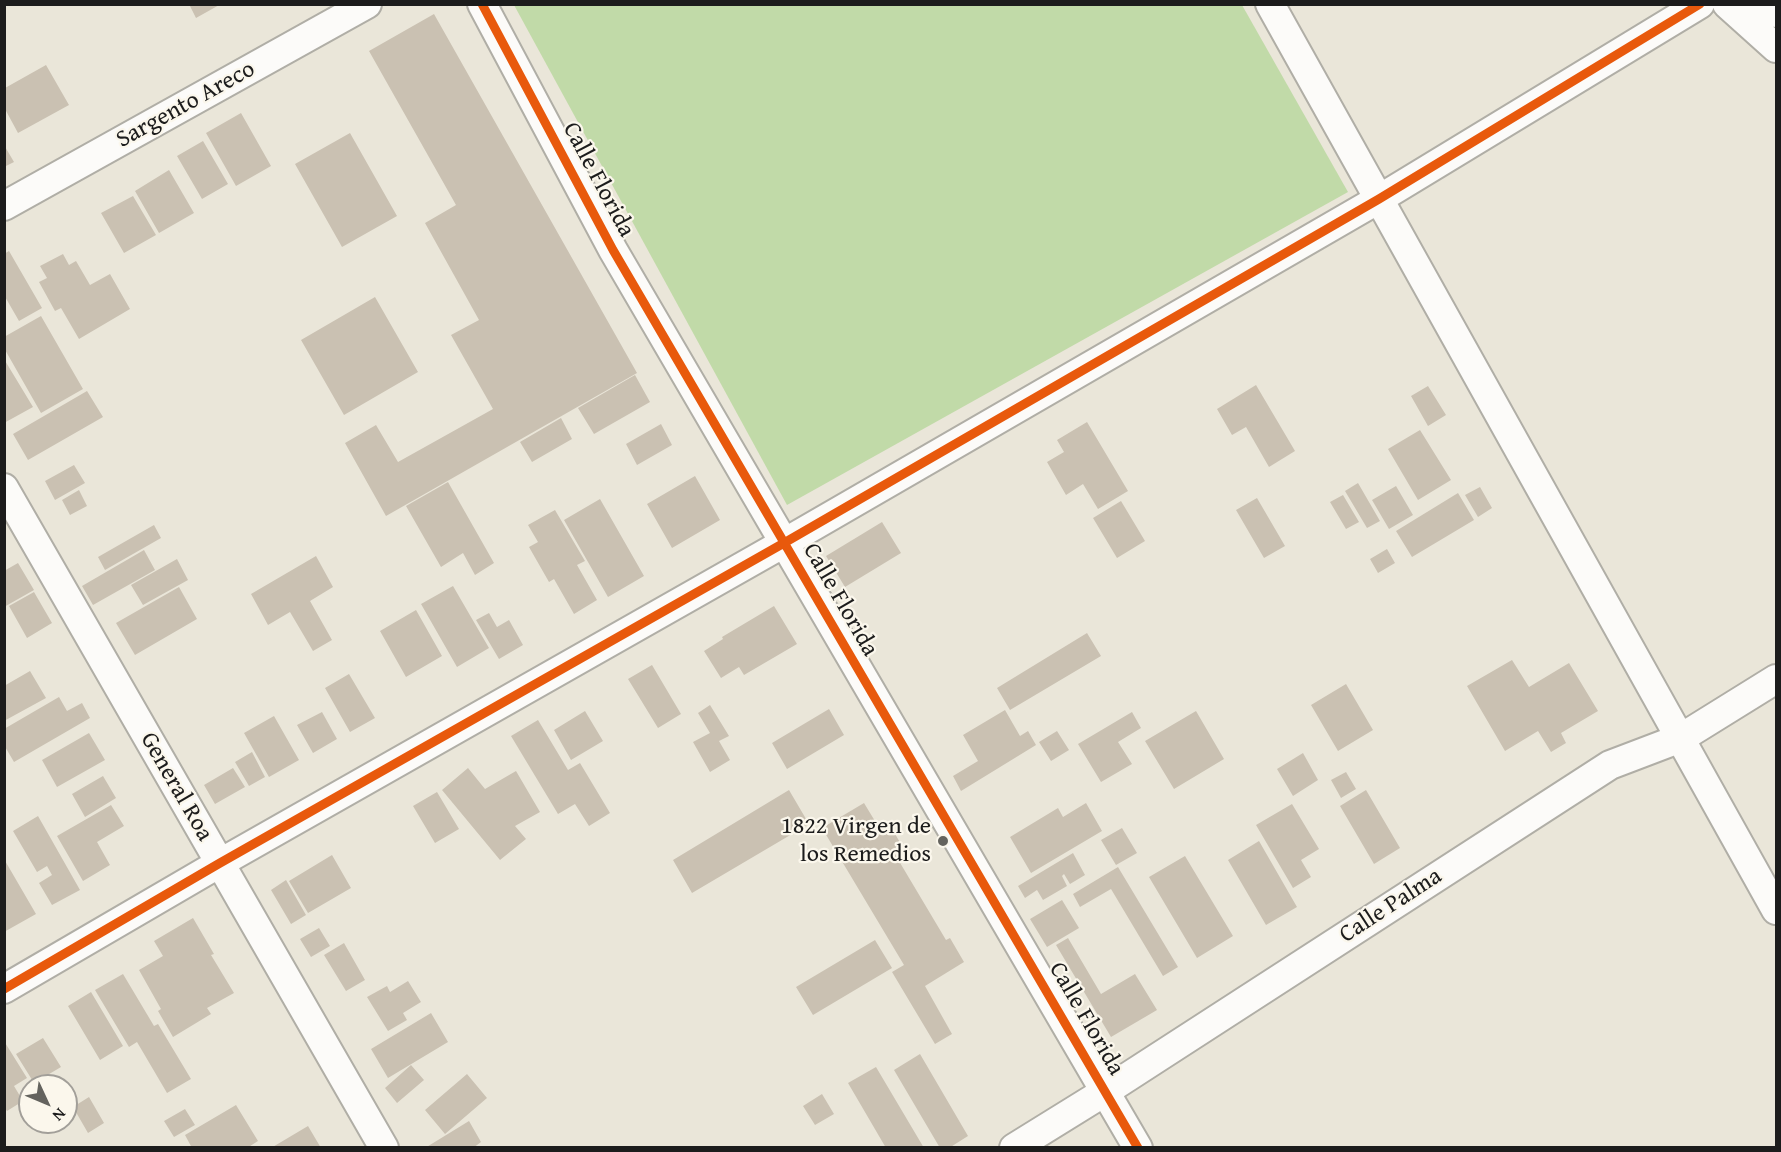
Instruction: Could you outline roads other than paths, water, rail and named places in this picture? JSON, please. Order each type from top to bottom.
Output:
[{"type":"street","name":"Sargento Areco","points":[[4,206],[367,4]]},
{"type":"street","name":"Calle Florida","points":[[482,4],[613,250],[1138,1148]]},
{"type":"street","points":[[1270,4],[1776,910]]},
{"type":"street","points":[[4,989],[220,863],[784,543],[1379,199],[1700,4]]},
{"type":"street","points":[[1727,4],[1776,48]]},
{"type":"street","points":[[1749,4],[1776,13]]},
{"type":"street","name":"General Roa","points":[[4,488],[384,1148]]},
{"type":"street","name":"Calle Palma","points":[[1014,1148],[1610,765],[1681,738],[1776,679]]},
{"type":"place","name":"1822 Virgen de los Remedios","points":[[943,841]]}]
